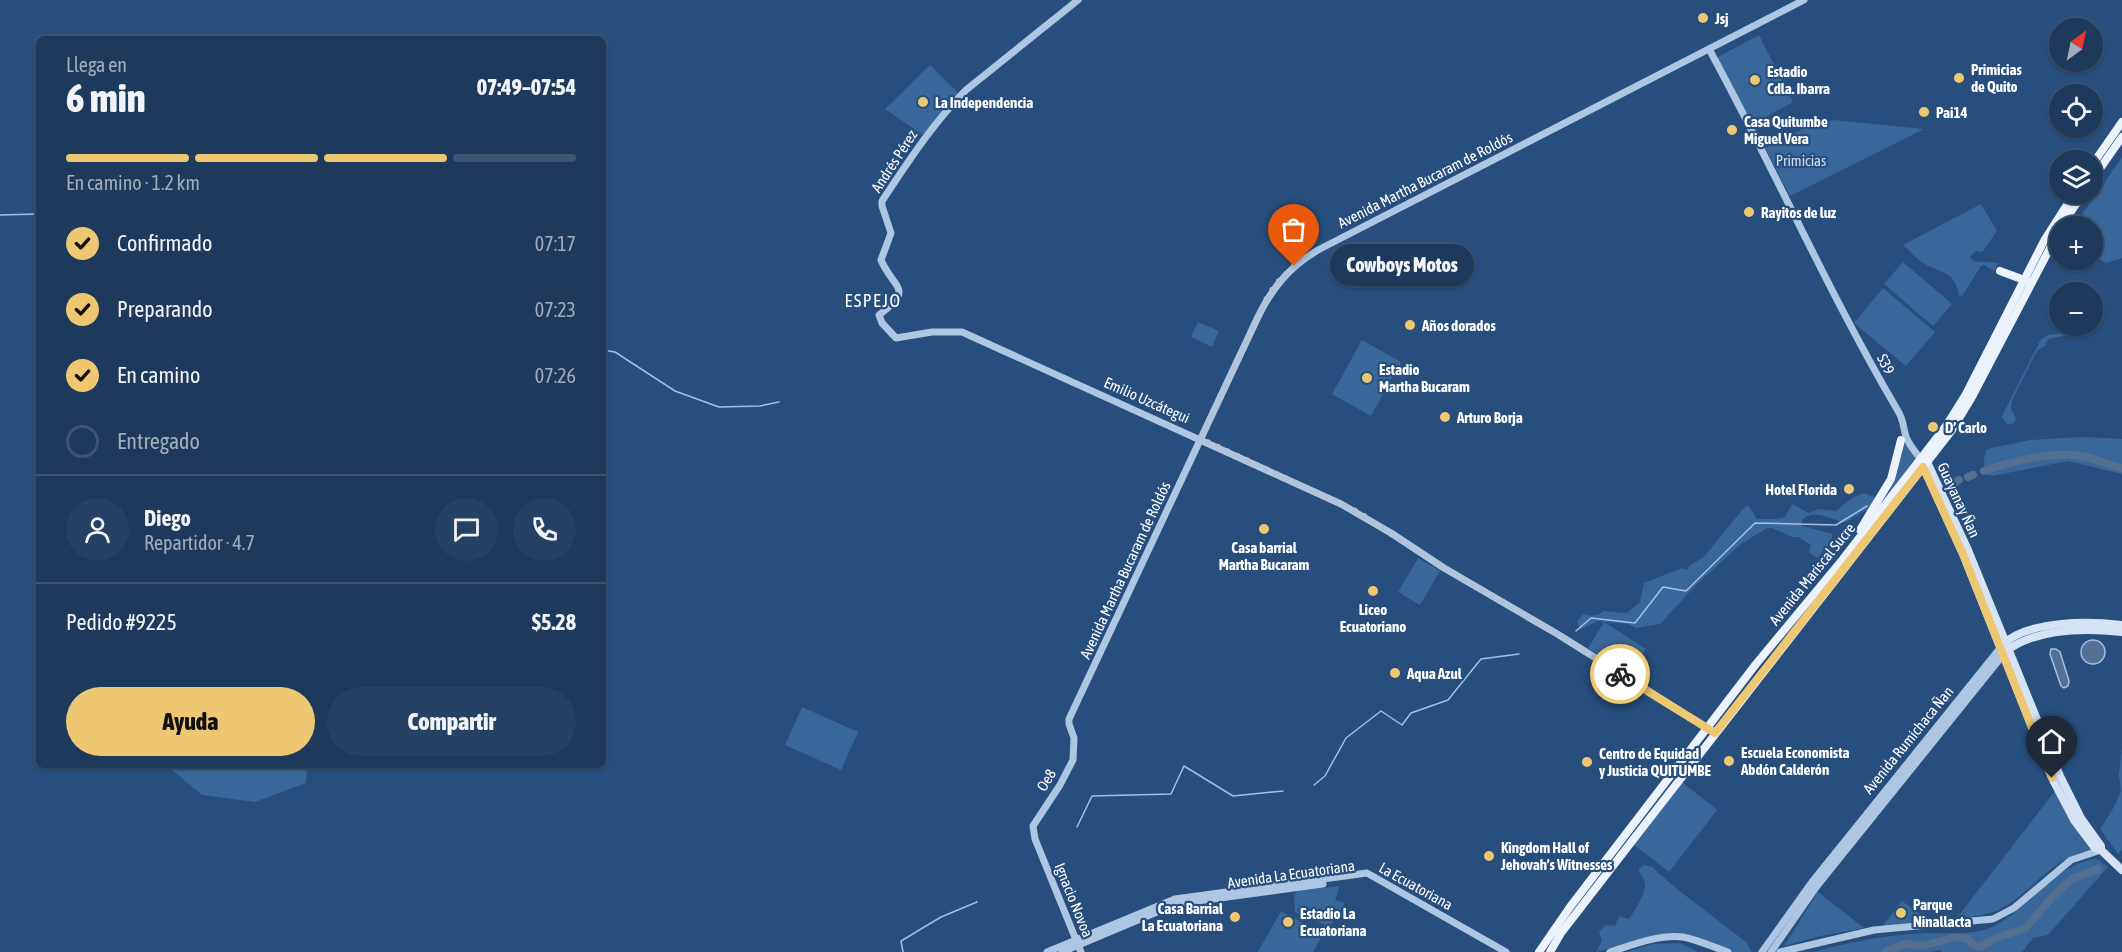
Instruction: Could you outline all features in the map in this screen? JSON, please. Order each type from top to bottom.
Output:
[{"type":"main road","points":[[2102,150],[2122,122]]},
{"type":"main road","points":[[2103,164],[2122,137]]},
{"type":"main road","name":"Avenida Mariscal Sucre","points":[[1550,952],[1770,647],[1875,519],[1893,501],[1964,411],[2044,241],[2068,204]]},
{"type":"main road","name":"Avenida Mariscal Sucre","points":[[2027,281],[2049,246]]},
{"type":"main road","points":[[2000,271],[2027,281]]},
{"type":"main road","points":[[1875,519],[1878,499],[1895,469],[1901,440]]},
{"type":"main road","name":"Guayanay Ñan","points":[[1924,463],[2036,727],[2071,800],[2101,850],[2122,870]]},
{"type":"main road","name":"Avenida Mariscal Sucre","points":[[1539,952],[1570,907],[1711,731],[1875,519]]},
{"type":"main road","name":"Avenida Rumichaca Ñan","points":[[2004,648],[2030,632],[2052,626],[2090,622],[2122,625]]},
{"type":"main road","name":"Avenida Rumichaca Ñan","points":[[2004,648],[2053,633],[2090,630],[2122,632]]},
{"type":"street","name":"Andrés Pérez","points":[[896,338],[882,323],[879,315],[900,297],[896,283],[880,260],[891,233],[882,201],[950,106],[966,90],[1078,0]]},
{"type":"street","name":"Avenida Martha Bucaram de Roldós","points":[[1071,730],[1070,719],[1268,296],[1294,266],[1318,250],[1804,0]]},
{"type":"street","name":"S39","points":[[1709,49],[1826,280],[1881,384],[1899,413],[1904,423],[1905,435],[1924,463]]},
{"type":"street","name":"Emilio Uzcátegui","points":[[896,338],[932,332],[962,332],[1356,511],[1444,568],[1559,635],[1711,731]]},
{"type":"street","name":"Avenida Rumichaca Ñan","points":[[1762,952],[1812,882],[2004,648]]},
{"type":"street","name":"Avenida Rumichaca Ñan","points":[[1771,952],[1817,886],[2004,648]]},
{"type":"street","name":"Oe8","points":[[1035,841],[1032,831],[1035,821],[1060,785],[1073,760],[1075,744],[1071,730]]},
{"type":"street","name":"Ignacio Novoa","points":[[1035,841],[1078,946]]},
{"type":"street","points":[[1780,952],[1874,930],[1993,919],[2014,908],[2071,860],[2101,850]]},
{"type":"street","name":"Avenida La Ecuatoriana","points":[[1078,946],[1176,904],[1365,877],[1496,949],[1506,952]]},
{"type":"street","points":[[1610,952],[1654,939],[1673,937],[1687,938],[1728,952]]},
{"type":"street","points":[[1047,952],[1078,946]]},
{"type":"street","points":[[1062,952],[1078,946]]},
{"type":"green space","name":"Estadio Cdla. Ibarra","points":[[1759,35],[1793,102],[1751,125],[1716,58]]},
{"type":"green space","name":"La Independencia","points":[[930,65],[961,96],[923,135],[885,109]]},
{"type":"green space","name":"Primicias","points":[[1833,120],[1924,129],[1790,196],[1765,148],[1807,127]]},
{"type":"green space","points":[[2122,157],[2122,258],[2106,263],[2103,261],[2103,216],[2081,216],[2089,204],[2103,204],[2103,184]]},
{"type":"green space","points":[[1981,204],[1997,231],[1982,252],[1976,251],[1970,257],[1973,261],[1998,263],[1994,271],[1984,265],[1981,266],[1962,296],[1959,295],[1951,277],[1916,258],[1903,245]]},
{"type":"green space","points":[[1903,262],[1952,304],[1933,326],[1884,284]]},
{"type":"green space","points":[[1883,288],[1935,332],[1906,366],[1854,323]]},
{"type":"green space","points":[[1198,322],[1219,331],[1212,347],[1191,337]]},
{"type":"green space","points":[[2048,335],[2062,336],[2048,339],[2045,346],[2037,351],[2012,400],[2011,409],[2016,419],[2015,422],[2008,425],[2002,418],[2003,414],[2041,339]]},
{"type":"green space","name":"Estadio Martha Bucaram","points":[[1362,340],[1401,362],[1371,416],[1332,394]]},
{"type":"green space","points":[[1905,437],[1916,458],[1874,517]]},
{"type":"green space","points":[[2081,437],[2122,439],[2122,474],[2068,461],[1992,476],[1987,475],[1984,462],[1987,449],[2030,440]]},
{"type":"green space","points":[[1864,493],[1877,498],[1870,508],[1844,523],[1816,515],[1802,520],[1802,526],[1833,534],[1827,547],[1817,558],[1809,552],[1811,545],[1798,537],[1767,528],[1741,544],[1698,583],[1660,624],[1636,628],[1628,624],[1597,621],[1580,630],[1577,621],[1583,614],[1594,616],[1604,611],[1627,613],[1640,602],[1644,583],[1682,568],[1687,570],[1689,566],[1704,557],[1748,505],[1757,519],[1776,519],[1785,517],[1792,504],[1809,513],[1818,509],[1836,511],[1852,498]]},
{"type":"green space","points":[[1418,558],[1440,571],[1420,605],[1398,592]]},
{"type":"green space","points":[[1604,622],[1646,649],[1630,674],[1588,648]]},
{"type":"green space","points":[[802,707],[858,732],[841,770],[785,745]]},
{"type":"green space","points":[[2122,748],[2122,850],[2118,854],[2100,829],[2121,791],[2119,775]]},
{"type":"green space","points":[[170,768],[307,768],[306,783],[255,802],[202,795]]},
{"type":"green space","points":[[1682,782],[1717,810],[1669,872],[1634,845]]},
{"type":"green space","points":[[2055,791],[2092,850],[2066,859],[2006,906],[1982,915],[1956,919]]},
{"type":"green space","points":[[2097,859],[2108,867],[2048,935],[2033,938],[2022,952],[1942,952],[1939,950],[1930,952],[1813,952],[1888,936],[1963,933],[1990,928],[2017,911],[2067,870]]},
{"type":"green space","points":[[1644,865],[1652,867],[1746,942],[1752,952],[1733,952],[1685,935],[1652,936],[1596,952],[1602,941],[1599,932],[1606,925],[1615,926],[1619,916],[1629,919],[1637,907],[1645,887],[1638,870]]},
{"type":"green space","points":[[1340,886],[1335,900],[1345,903],[1330,927],[1295,912],[1294,895],[1297,891]]},
{"type":"green space","points":[[1818,892],[1864,928],[1820,936],[1784,946]]},
{"type":"green space","name":"Parque Ninallacta","points":[[1902,901],[1920,914],[1912,924],[1882,927]]},
{"type":"green space","name":"Estadio La Ecuatoriana","points":[[1281,911],[1323,934],[1313,952],[1258,952]]},
{"type":"green space","points":[[1680,943],[1698,952],[1626,952],[1653,944]]},
{"type":"shaded area","points":[[2093,640],[2102,643],[2105,652],[2102,661],[2093,664],[2084,661],[2081,652],[2084,643]]},
{"type":"shaded area","points":[[2051,649],[2060,652],[2069,681],[2068,686],[2064,688],[2061,686],[2050,654]]},
{"type":"waterway","points":[[0,215],[36,214]]},
{"type":"waterway","points":[[606,350],[615,352],[675,391],[719,407],[760,406],[779,402]]},
{"type":"waterway","points":[[1984,471],[2021,460],[2061,455],[2086,457],[2122,468]]},
{"type":"waterway","points":[[1968,477],[1973,475]]},
{"type":"waterway","points":[[1953,483],[1959,480]]},
{"type":"waterway","points":[[1576,631],[1591,618],[1635,623],[1663,587],[1686,591],[1755,523],[1836,525],[1867,506]]},
{"type":"waterway","points":[[1314,785],[1325,776],[1346,738],[1381,711],[1402,725],[1411,713],[1448,700],[1481,659],[1519,654]]},
{"type":"waterway","points":[[1077,827],[1092,796],[1171,794],[1184,766],[1233,796],[1283,791]]},
{"type":"waterway","points":[[1885,952],[1904,944],[1922,946],[1956,937],[1968,939],[1973,945],[1980,947],[1998,937],[2026,928],[2054,895],[2072,879],[2098,869]]},
{"type":"waterway","points":[[903,952],[901,941],[941,917],[977,902]]},
{"type":"way so far","points":[[1294,266],[1268,296],[1201,439],[1356,511],[1427,558],[1559,635],[1620,674]]},
{"type":"place","name":"Jsj","points":[[1703,18]]},
{"type":"place","name":"Primicias de Quito","points":[[1959,78]]},
{"type":"place","name":"Estadio Cdla. Ibarra","points":[[1755,80]]},
{"type":"place","name":"La Independencia","points":[[923,102]]},
{"type":"place","name":"Pai14","points":[[1924,112]]},
{"type":"place","name":"Casa Quitumbe Miguel Vera","points":[[1732,130]]},
{"type":"place","name":"Rayitos de luz","points":[[1749,212]]},
{"type":"place","name":"Cowboys Motos","points":[[1294,266]]},
{"type":"place","name":"Años dorados","points":[[1410,325]]},
{"type":"place","name":"Estadio Martha Bucaram","points":[[1367,378]]},
{"type":"place","name":"Arturo Borja","points":[[1445,417]]},
{"type":"place","name":"D’ Carlo","points":[[1933,427]]},
{"type":"place","name":"Hotel Florida","points":[[1849,489]]},
{"type":"place","name":"Casa barrial Martha Bucaram","points":[[1264,529]]},
{"type":"place","name":"Liceo Ecuatoriano","points":[[1373,591]]},
{"type":"place","name":"Aqua Azul","points":[[1395,673]]},
{"type":"place","name":"Escuela Economista Abdón Calderón","points":[[1729,761]]},
{"type":"place","name":"Centro de Equidad y Justicia QUITUMBE","points":[[1587,762]]},
{"type":"place","name":"Kingdom Hall of Jehovah’s Witnesses","points":[[1489,856]]},
{"type":"place","name":"Parque Ninallacta","points":[[1901,913]]},
{"type":"place","name":"Casa Barrial La Ecuatoriana","points":[[1235,917]]},
{"type":"place","name":"Estadio La Ecuatoriana","points":[[1288,922]]},
{"type":"district","name":"ESPEJO","points":[[873,300]]},
{"type":"route","points":[[1620,674],[1715,733],[1923,467],[1963,554],[2052,778]]}]
